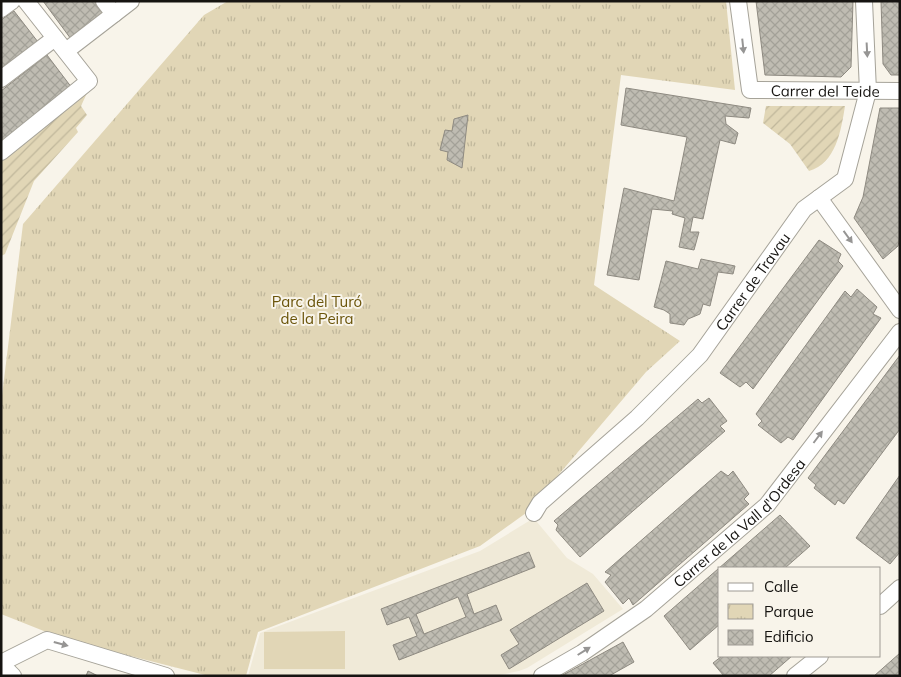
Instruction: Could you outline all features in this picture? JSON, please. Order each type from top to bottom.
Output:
[{"type":"street","points":[[1,152],[89,81],[26,1]]},
{"type":"street","points":[[104,1],[114,14]]},
{"type":"street","points":[[66,51],[131,1]]},
{"type":"street","name":"Carrer del Teide","points":[[738,1],[750,90],[900,91]]},
{"type":"street","name":"Carrer de Travau","points":[[534,513],[540,503],[636,418],[700,355],[804,209],[845,179],[868,91],[864,1]]},
{"type":"street","points":[[1,79],[54,38]]},
{"type":"street","points":[[819,198],[900,310]]},
{"type":"street","name":"Carrer de la Vall d'Ordesa","points":[[542,676],[582,653],[646,609],[767,505],[900,332]]},
{"type":"street","points":[[881,605],[900,588]]},
{"type":"street","points":[[13,676],[1,664],[47,640],[166,676]]},
{"type":"street","points":[[795,676],[819,657]]},
{"type":"shaded area","points":[[529,521],[537,522],[567,558],[593,574],[623,609],[527,668],[495,676],[248,676],[260,633],[480,551]]},
{"type":"green space","name":"Parc del Turó de la Peira","points":[[228,1],[726,1],[735,90],[621,75],[594,285],[680,341],[646,372],[526,513],[480,546],[258,632],[246,676],[209,676],[64,639],[1,614],[1,404],[23,224],[204,15]]},
{"type":"green space","points":[[87,93],[81,106],[87,115],[76,128],[78,132],[34,181],[5,254],[1,256],[1,162]]},
{"type":"green space","points":[[766,106],[845,106],[839,135],[831,154],[818,167],[809,171],[790,144],[763,123]]},
{"type":"green space","points":[[345,631],[345,669],[264,669],[264,632]]},
{"type":"building","points":[[43,1],[97,1],[106,13],[71,39]]},
{"type":"building","points":[[756,1],[853,1],[851,67],[841,77],[765,75]]},
{"type":"building","points":[[881,1],[900,1],[900,75],[891,75],[883,64]]},
{"type":"building","points":[[14,11],[38,42],[1,70],[1,20]]},
{"type":"building","points":[[47,55],[72,88],[2,141],[1,91]]},
{"type":"building","points":[[626,88],[751,108],[749,118],[725,116],[726,124],[738,133],[735,144],[720,140],[703,219],[693,217],[690,232],[699,232],[694,250],[679,247],[685,218],[672,214],[673,211],[652,209],[639,280],[607,275],[624,188],[674,201],[687,137],[621,125]]},
{"type":"building","points":[[880,108],[900,108],[900,236],[898,246],[883,259],[854,218],[863,197]]},
{"type":"building","points":[[468,115],[462,168],[447,160],[448,152],[440,150],[445,130],[452,131],[454,119]]},
{"type":"building","points":[[819,240],[841,254],[838,261],[843,266],[753,389],[746,382],[740,387],[720,373]]},
{"type":"building","points":[[701,259],[735,266],[733,274],[718,272],[710,306],[703,304],[700,314],[688,319],[684,325],[670,323],[670,314],[654,307],[666,261],[698,269]]},
{"type":"building","points":[[857,289],[877,307],[873,314],[881,318],[793,440],[788,437],[781,443],[758,425],[762,421],[756,414],[845,291],[851,297]]},
{"type":"building","points":[[900,355],[900,429],[844,504],[838,500],[835,505],[814,488],[816,485],[808,478]]},
{"type":"building","points":[[709,398],[727,421],[720,426],[725,431],[580,557],[556,530],[558,525],[554,521],[698,399],[702,403]]},
{"type":"building","points":[[721,471],[728,476],[733,471],[749,494],[744,499],[749,504],[633,605],[629,598],[623,604],[605,582],[611,575],[605,572]]},
{"type":"building","points":[[900,475],[900,552],[890,564],[856,538]]},
{"type":"building","points":[[780,515],[810,546],[786,567],[720,567]]},
{"type":"building","points":[[529,552],[535,567],[467,594],[474,614],[496,605],[502,620],[399,660],[393,645],[417,636],[409,617],[387,625],[381,609]],"holes":[[[458,597],[466,617],[424,634],[416,614]]]},
{"type":"building","points":[[718,569],[718,626],[690,650],[664,616]]},
{"type":"building","points":[[587,583],[604,611],[509,669],[501,655],[519,644],[510,630]]},
{"type":"building","points":[[623,642],[634,662],[609,676],[561,676]]},
{"type":"building","points":[[900,653],[900,676],[874,676]]},
{"type":"building","points":[[721,657],[791,657],[769,676],[724,676],[713,663]]},
{"type":"building","points":[[88,671],[98,676],[86,676]]}]
